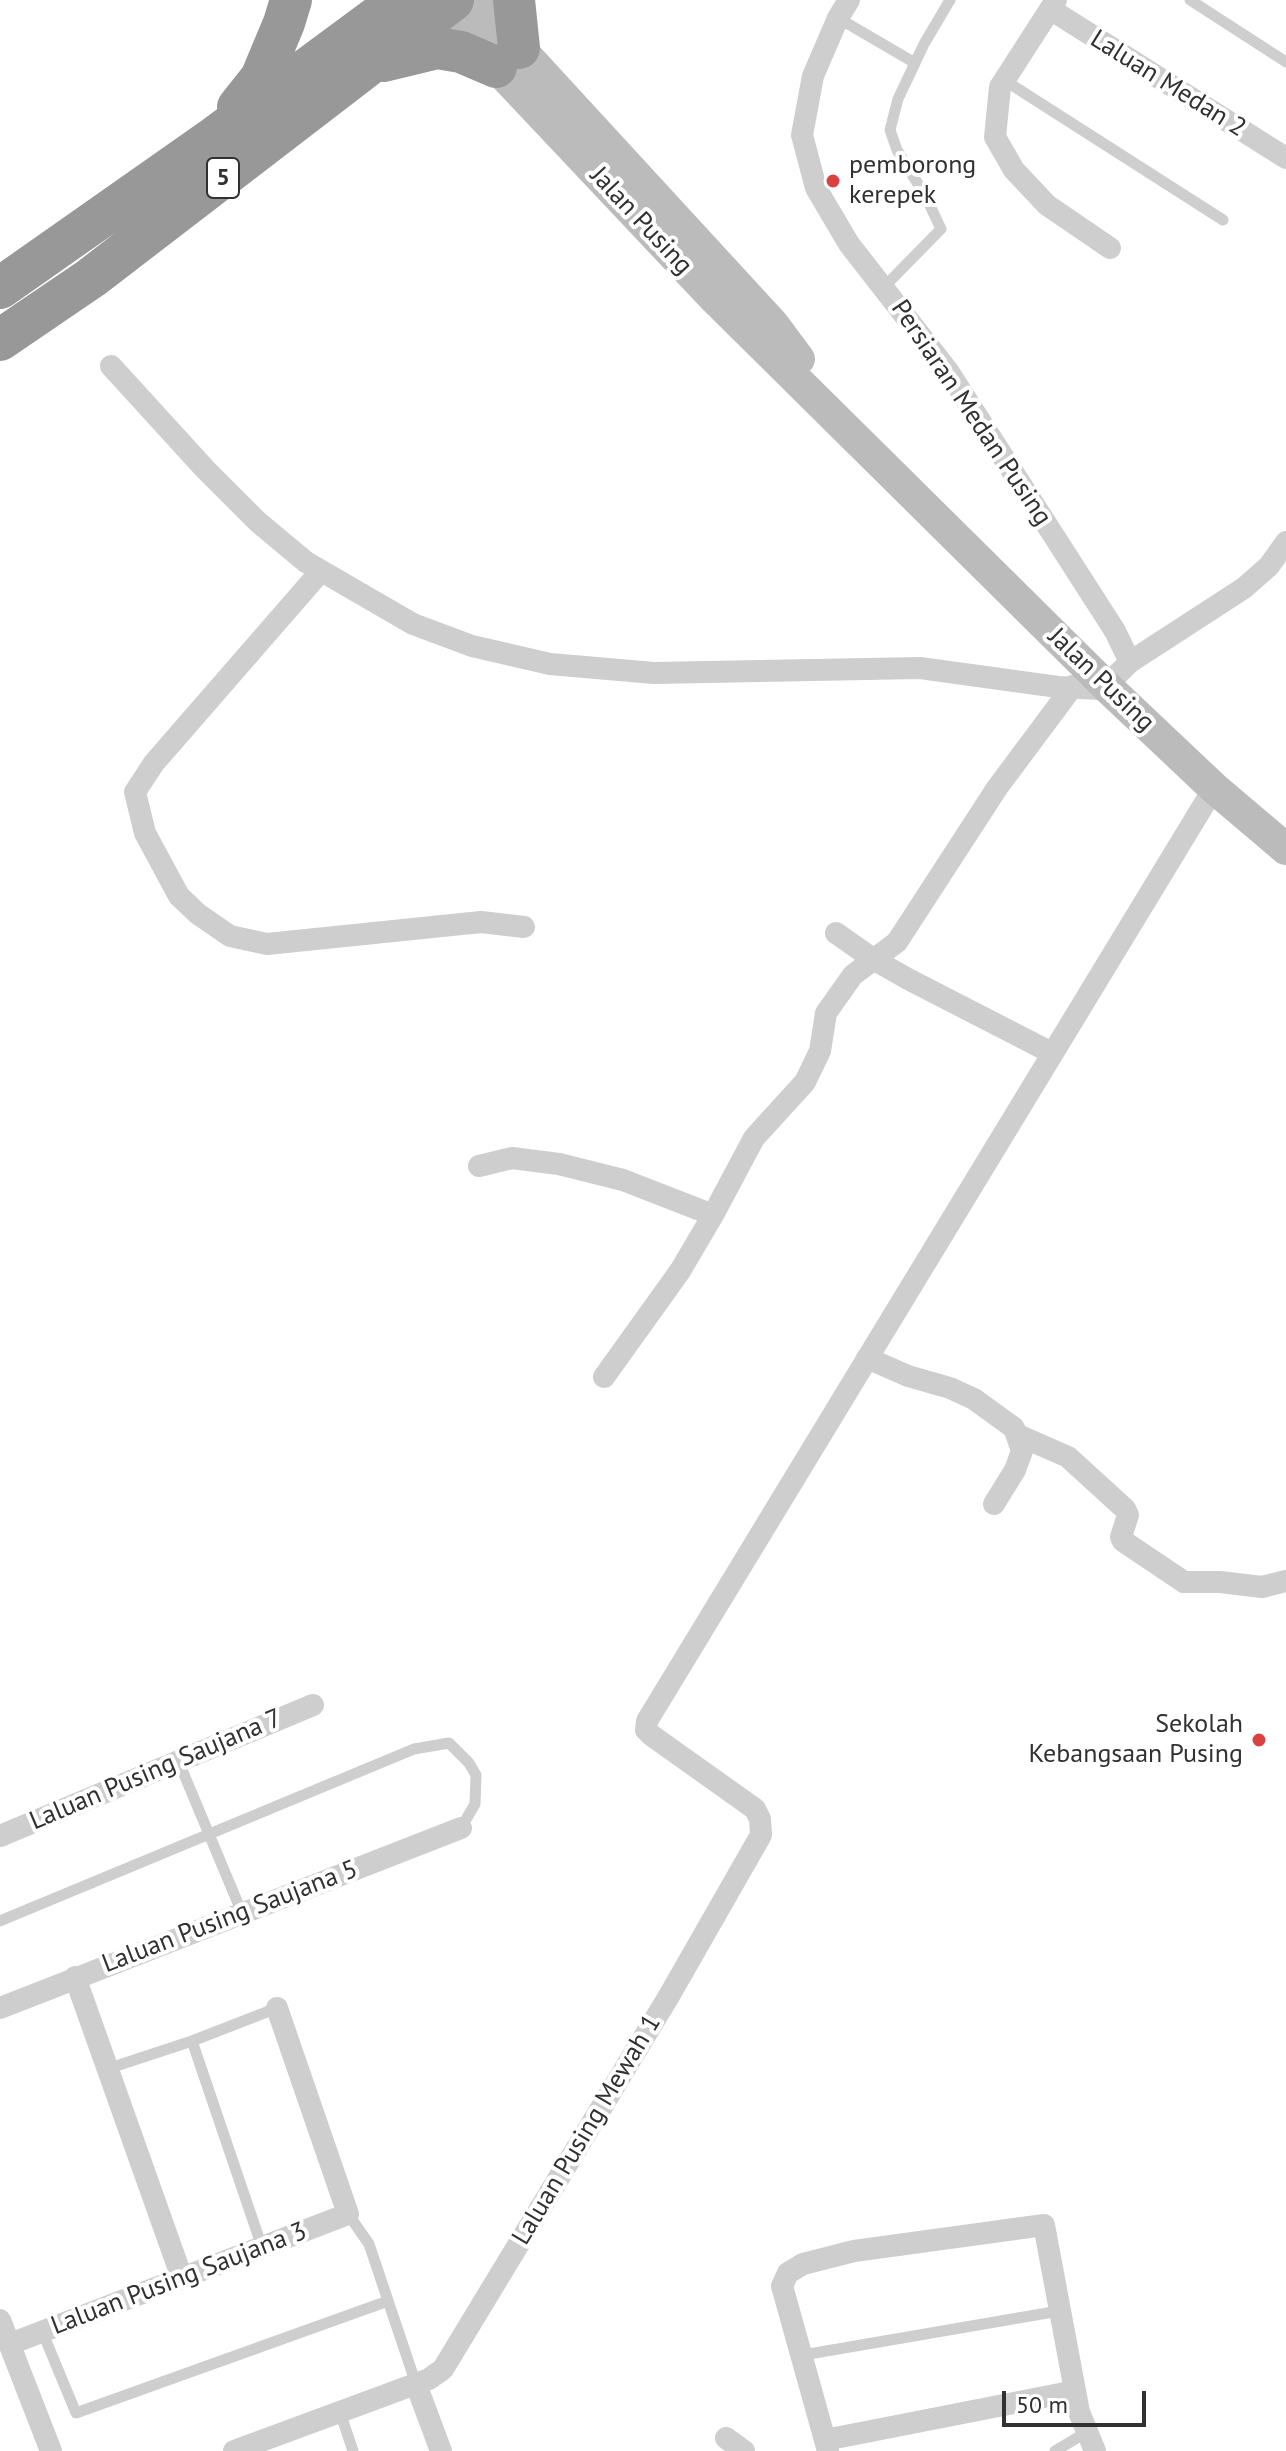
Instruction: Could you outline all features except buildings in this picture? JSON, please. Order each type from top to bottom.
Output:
[{"type":"highway","points":[[215,137],[261,78],[291,0]]},
{"type":"highway","name":"5","points":[[0,288],[215,137],[400,0]]},
{"type":"highway","points":[[371,64],[437,48],[508,57],[514,0]]},
{"type":"highway","name":"5","points":[[0,340],[91,278],[450,2]]},
{"type":"main road","name":"Jalan Pusing","points":[[450,2],[508,57],[715,299],[1106,686],[1214,788],[1286,849]]},
{"type":"street","points":[[1053,5],[1000,87],[995,137],[1014,170],[1047,205],[1110,248]]},
{"type":"street","name":"Laluan Medan 2","points":[[1053,5],[1286,158]]},
{"type":"street","name":"Persiaran Medan Pusing","points":[[843,9],[813,76],[802,135],[816,188],[849,244],[948,371],[1115,631],[1130,662]]},
{"type":"street","points":[[111,366],[205,469],[258,522],[306,562],[413,624],[472,646],[550,664],[654,673],[920,668],[1100,689],[1130,662],[1244,588],[1269,566],[1286,542]]},
{"type":"street","points":[[321,571],[154,763],[135,792],[145,833],[179,896],[198,914],[230,936],[267,944],[481,922],[524,927]]},
{"type":"street","points":[[604,1377],[680,1271],[754,1138],[805,1082],[820,1051],[826,1013],[853,975],[897,942],[997,788],[1073,686]]},
{"type":"street","points":[[994,1504],[1022,1451],[1014,1428],[974,1399],[867,1358],[1214,788]]},
{"type":"street","points":[[836,933],[873,959],[1052,1053]]},
{"type":"street","points":[[479,1166],[512,1158],[559,1164],[623,1180],[713,1215]]},
{"type":"street","name":"Laluan Pusing Mewah 1","points":[[234,2451],[264,2446],[340,2412],[429,2379],[443,2369],[669,1996],[761,1835],[760,1819],[755,1809],[646,1730],[647,1721],[867,1358]]},
{"type":"street","points":[[1018,1435],[1068,1457],[1125,1509],[1128,1515],[1121,1537],[1123,1541],[1184,1582],[1262,1587],[1286,1581]]},
{"type":"street","name":"Laluan Pusing Saujana 7","points":[[0,1836],[313,1705]]},
{"type":"street","name":"Laluan Pusing Saujana 5","points":[[0,2008],[461,1828]]},
{"type":"street","points":[[75,1977],[182,2278]]},
{"type":"street","points":[[277,2008],[348,2214]]},
{"type":"street","name":"Laluan Pusing Saujana 3","points":[[10,2344],[348,2214]]},
{"type":"street","points":[[1075,2391],[827,2446],[782,2286],[795,2267],[854,2251],[1044,2225],[1075,2391],[1091,2442]]},
{"type":"street","points":[[0,2320],[51,2451]]},
{"type":"street","points":[[416,2384],[441,2451]]},
{"type":"lane","points":[[884,287],[941,229],[926,197],[897,150],[890,130],[898,99],[950,0]]},
{"type":"lane","points":[[1190,0],[1286,62]]},
{"type":"lane","points":[[843,9],[915,63]]},
{"type":"lane","points":[[1004,80],[1223,220]]},
{"type":"lane","points":[[0,1921],[414,1749],[449,1743],[469,1763],[476,1775],[475,1804],[461,1828]]},
{"type":"lane","points":[[178,1760],[242,1913]]},
{"type":"lane","points":[[107,2069],[277,2008]]},
{"type":"lane","points":[[192,2041],[262,2247]]},
{"type":"lane","points":[[348,2214],[369,2244],[416,2384]]},
{"type":"lane","points":[[42,2331],[76,2413],[388,2301]]},
{"type":"lane","points":[[803,2355],[1059,2311]]},
{"type":"lane","points":[[340,2412],[353,2451]]},
{"type":"lane","points":[[1055,2451],[1091,2442]]},
{"type":"place","name":"pemborong kerepek","points":[[833,181]]},
{"type":"place","name":"Sekolah Kebangsaan Pusing","points":[[1259,1740]]}]
